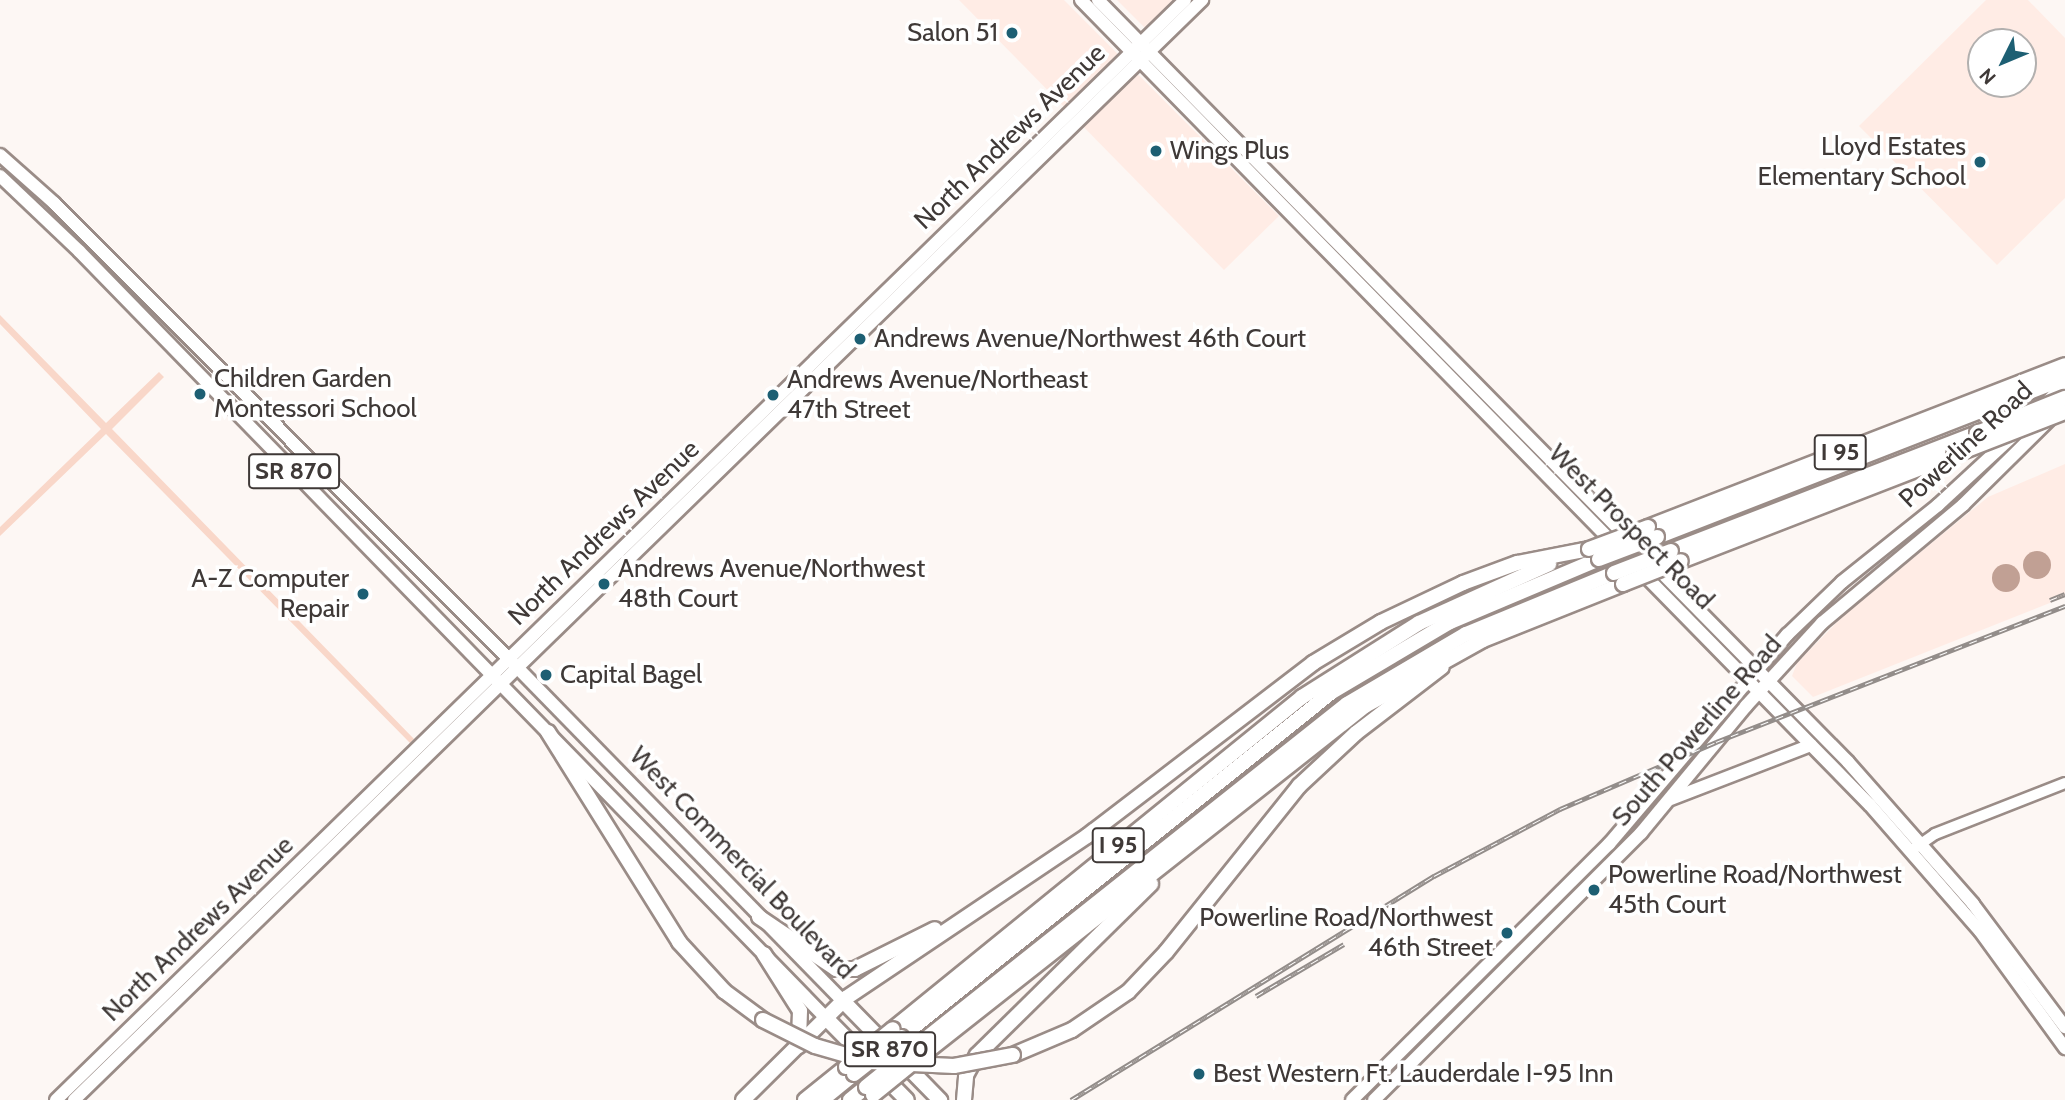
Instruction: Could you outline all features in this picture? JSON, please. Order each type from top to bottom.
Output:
[{"type":"highway","name":"I 95","points":[[805,1100],[850,1071],[1325,681],[1452,606],[1653,532],[2065,365]]},
{"type":"highway","points":[[1653,532],[2065,379]]},
{"type":"highway","points":[[917,1053],[1359,696],[1466,634],[1676,556],[2065,398]]},
{"type":"highway","name":"I 95","points":[[1676,556],[2065,412]]},
{"type":"highway","points":[[743,1100],[843,1001],[1087,836],[1285,682],[1347,641],[1479,577],[1517,563],[1594,554]]},
{"type":"highway","name":"I 95","points":[[869,1094],[917,1053],[1343,721],[1459,652],[1618,578]]},
{"type":"highway","points":[[548,732],[679,942],[724,991],[763,1020],[815,1046],[870,1062],[954,1066],[1013,1055],[1072,1030],[1128,992],[1166,952],[1307,777],[1459,652]]},
{"type":"highway","points":[[964,1100],[965,1075],[981,1050],[1194,839]]},
{"type":"highway","points":[[759,917],[821,963],[855,969],[974,910]]},
{"type":"highway","points":[[764,954],[802,1015],[799,1046]]},
{"type":"highway","name":"West Commercial Boulevard","points":[[843,1001],[939,1099]]},
{"type":"highway","name":"West Commercial Boulevard","points":[[826,1018],[907,1100]]},
{"type":"highway","points":[[822,1100],[850,1071]]},
{"type":"highway","points":[[850,1100],[869,1094]]},
{"type":"main road","points":[[1081,0],[1140,51]]},
{"type":"main road","points":[[1098,0],[1140,51]]},
{"type":"main road","name":"North Andrews Avenue","points":[[74,1100],[513,664],[1140,51],[1185,0]]},
{"type":"main road","name":"North Andrews Avenue","points":[[1140,51],[1202,0]]},
{"type":"main road","name":"West Prospect Road","points":[[1140,51],[1752,673],[1768,680],[1917,846],[2065,1027]]},
{"type":"main road","name":"SR 870","points":[[0,155],[54,203],[396,550],[513,664]]},
{"type":"main road","points":[[0,166],[39,200],[54,203]]},
{"type":"main road","name":"SR 870","points":[[0,176],[121,294],[497,680]]},
{"type":"main road","points":[[49,221],[62,220],[100,258],[113,262]]},
{"type":"main road","points":[[121,294],[134,297],[174,338],[191,342]]},
{"type":"main road","points":[[182,356],[198,359],[244,405],[256,407]]},
{"type":"main road","name":"Powerline Road","points":[[1897,537],[1994,454],[2065,384]]},
{"type":"main road","name":"South Powerline Road","points":[[1352,1100],[1671,799],[1768,680],[1847,600],[1974,494],[2065,404]]},
{"type":"main road","points":[[1974,494],[1994,454]]},
{"type":"main road","points":[[288,465],[299,466],[337,503],[353,506]]},
{"type":"main road","points":[[340,518],[354,520],[384,548],[396,550]]},
{"type":"main road","name":"South Powerline Road","points":[[1374,1100],[1509,964],[1528,927],[1628,823],[1752,673],[1831,592],[1897,537]]},
{"type":"main road","name":"West Commercial Boulevard","points":[[513,664],[843,1001]]},
{"type":"main road","name":"West Prospect Road","points":[[1752,673],[1759,691],[1811,745],[1917,846],[2065,1048]]},
{"type":"main road","name":"North Andrews Avenue","points":[[56,1100],[497,680]]},
{"type":"main road","name":"West Commercial Boulevard","points":[[497,680],[826,1018]]},
{"type":"main road","points":[[1671,799],[1811,745]]},
{"type":"main road","points":[[1380,1072],[1387,1087]]},
{"type":"street","points":[[1917,846],[2065,783]]},
{"type":"shaded area","points":[[959,0],[1064,0],[1279,216],[1224,270]]},
{"type":"shaded area","points":[[1117,0],[1174,0],[1145,28]]},
{"type":"shaded area","name":"Lloyd Estates Elementary School","points":[[1986,0],[2028,0],[2065,38],[2065,198],[1997,265],[1859,126]]},
{"type":"shaded area","points":[[0,315],[106,423],[159,372],[164,377],[112,429],[414,739],[410,743],[106,434],[0,536],[0,527],[101,429],[0,324]]},
{"type":"shaded area","points":[[2065,464],[2065,597],[1813,697],[1792,676],[1797,663],[1845,614],[1988,497]]},
{"type":"shaded area","points":[[2037,551],[2047,555],[2051,565],[2047,575],[2037,579],[2027,575],[2023,565],[2027,555]]},
{"type":"shaded area","points":[[2006,564],[2016,568],[2020,578],[2016,588],[2006,592],[1996,588],[1992,578],[1996,568]]},
{"type":"railway","points":[[2050,600],[2065,594]]},
{"type":"railway","points":[[1071,1100],[1434,876],[1560,809],[1716,742],[2065,606]]},
{"type":"railway","points":[[1256,996],[1344,944]]},
{"type":"place","name":"Salon 51","points":[[1012,33]]},
{"type":"place","name":"Wings Plus","points":[[1156,151]]},
{"type":"place","name":"Lloyd Estates Elementary School","points":[[1980,162]]},
{"type":"place","name":"Andrews Avenue/Northwest 46th Court","points":[[860,339]]},
{"type":"place","name":"Children Garden Montessori School","points":[[200,394]]},
{"type":"place","name":"Andrews Avenue/Northeast 47th Street","points":[[773,395]]},
{"type":"place","name":"Andrews Avenue/Northwest 48th Court","points":[[604,584]]},
{"type":"place","name":"A-Z Computer Repair","points":[[363,594]]},
{"type":"place","name":"Capital Bagel","points":[[546,675]]},
{"type":"place","name":"Powerline Road/Northwest 45th Court","points":[[1594,890]]},
{"type":"place","name":"Powerline Road/Northwest 46th Street","points":[[1507,933]]},
{"type":"place","name":"Best Western Ft. Lauderdale I-95 Inn","points":[[1199,1074]]}]
